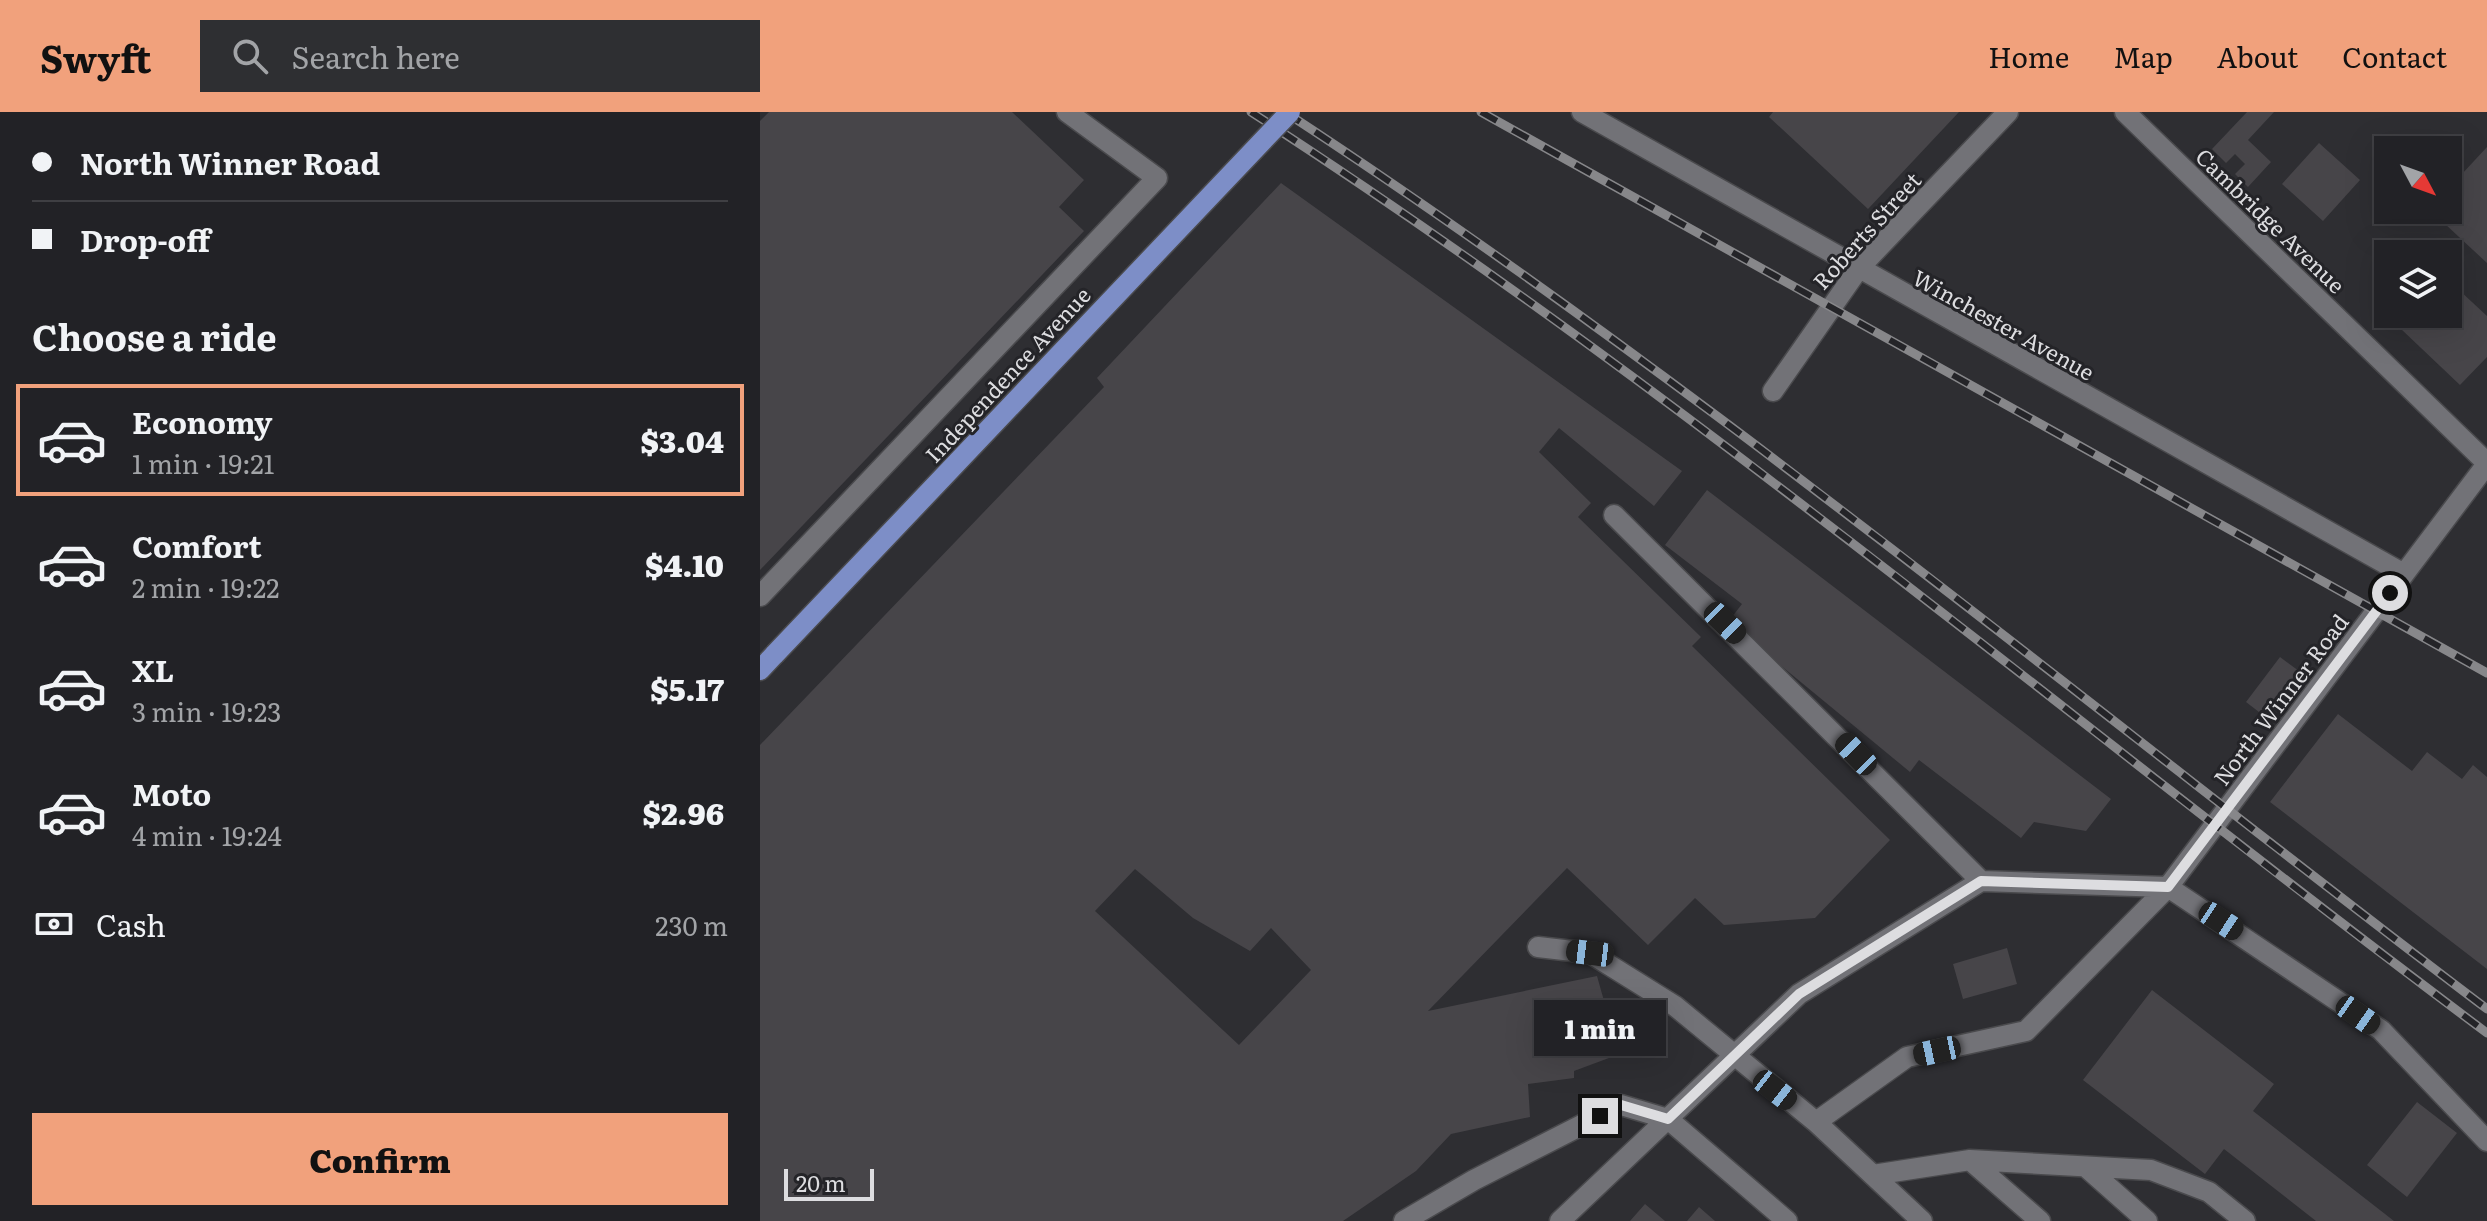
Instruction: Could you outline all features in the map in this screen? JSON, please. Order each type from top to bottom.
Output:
[{"type":"main road","name":"Independence Avenue","points":[[760,670],[1290,112]]},
{"type":"street","points":[[760,596],[1157,178],[1067,112]]},
{"type":"street","name":"Winchester Avenue","points":[[1582,112],[2404,574]]},
{"type":"street","name":"Roberts Street","points":[[1773,391],[1859,268],[2008,112]]},
{"type":"street","name":"Cambridge Avenue","points":[[2125,112],[2487,463]]},
{"type":"street","name":"North Winner Road","points":[[1816,1122],[1907,1057],[2026,1031],[2168,887],[2487,463]]},
{"type":"street","points":[[1614,515],[1981,881]]},
{"type":"street","points":[[1560,1221],[1799,994],[1981,881],[2168,887],[2381,1030],[2487,1141]]},
{"type":"street","points":[[1538,947],[1590,953],[1675,1006],[1733,1057],[1816,1122],[1922,1221]]},
{"type":"street","points":[[1404,1221],[1474,1180],[1621,1105],[1668,1119],[1787,1221]]},
{"type":"street","points":[[1873,1175],[1970,1160],[2151,1170],[2209,1192],[2245,1221]]},
{"type":"street","points":[[1970,1160],[2040,1221]]},
{"type":"street","points":[[2086,1167],[2147,1221]]},
{"type":"building","points":[[769,112],[1012,112],[1084,180],[1059,207],[1084,231],[760,570],[760,121]]},
{"type":"building","points":[[1773,112],[1959,112],[1868,209],[1769,117]]},
{"type":"building","points":[[2247,112],[2274,112],[2248,140],[2271,162],[2248,187],[2235,174],[2245,164],[2235,154],[2226,163],[2212,149]]},
{"type":"building","points":[[2319,143],[2360,180],[2323,221],[2282,184]]},
{"type":"building","points":[[2487,147],[2487,263],[2445,224],[2462,224],[2462,174]]},
{"type":"building","points":[[1281,183],[1682,471],[1654,506],[1559,428],[1539,452],[1591,503],[1578,517],[1701,637],[1692,646],[1890,840],[1815,918],[1724,925],[1695,898],[1648,945],[1567,868],[1428,1011],[1597,976],[1608,1015],[1624,1011],[1637,1036],[1617,1055],[1574,1071],[1574,1078],[1528,1084],[1530,1117],[1451,1134],[1416,1171],[1343,1221],[760,1221],[760,745],[1104,387],[1097,378]],"holes":[[[1135,869],[1193,918],[1250,951],[1271,928],[1311,970],[1239,1045],[1095,911]]]},
{"type":"building","points":[[2462,293],[2487,316],[2487,357],[2460,385],[2401,329],[2462,328]]},
{"type":"building","points":[[1707,490],[2111,799],[2086,831],[2034,822],[2021,838],[1919,760],[1910,772],[1728,622],[1742,604],[1665,545]]},
{"type":"building","points":[[2280,657],[2303,674],[2268,719],[2246,702]]},
{"type":"building","points":[[2338,714],[2412,771],[2427,752],[2462,779],[2473,765],[2487,777],[2487,969],[2270,802]]},
{"type":"building","points":[[2007,948],[2017,984],[1963,999],[1953,964]]},
{"type":"building","points":[[2152,990],[2274,1084],[2253,1111],[2394,1221],[2316,1221],[2224,1149],[2205,1174],[2083,1080]]},
{"type":"building","points":[[2417,1102],[2457,1133],[2407,1197],[2367,1165]]},
{"type":"building","points":[[1645,1204],[1665,1221],[1630,1221]]},
{"type":"building","points":[[1699,1207],[1715,1221],[1687,1221]]},
{"type":"railway","points":[[1251,112],[1411,219],[1723,445],[2487,1033]]},
{"type":"railway","points":[[1285,112],[1440,217],[1744,436],[2487,1009]]},
{"type":"railway","points":[[1481,112],[2487,673]]},
{"type":"route","points":[[1600,1116],[1621,1105],[1668,1119],[1799,994],[1981,881],[2168,887],[2390,593]]}]
